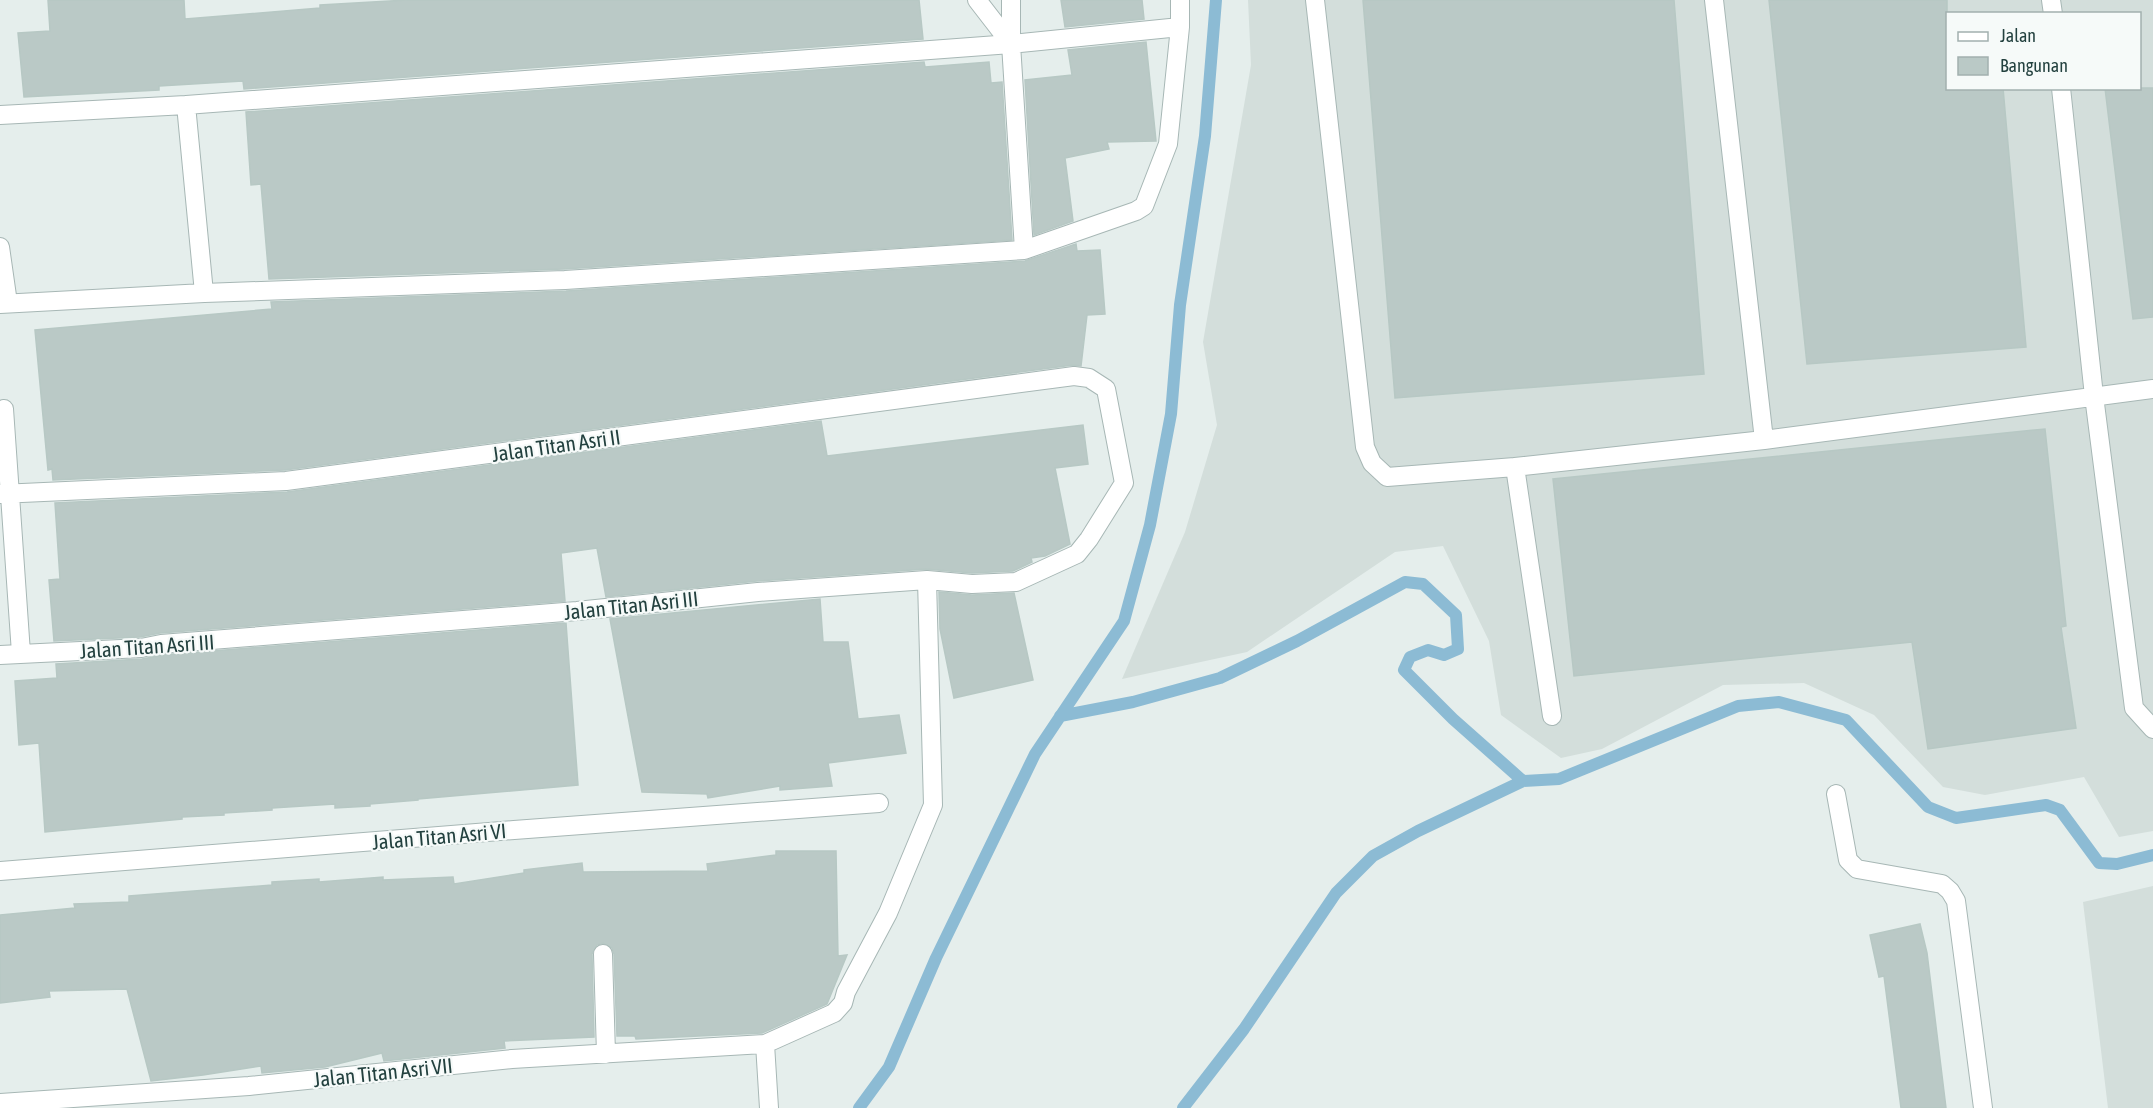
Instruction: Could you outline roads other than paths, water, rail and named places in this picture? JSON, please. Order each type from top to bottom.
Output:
[{"type":"street","points":[[977,0],[1011,44]]},
{"type":"street","points":[[1011,0],[1011,44],[1024,250]]},
{"type":"street","points":[[0,247],[4,304],[204,293],[565,280],[1024,250],[1136,211],[1144,206],[1167,144],[1180,27],[1180,0]]},
{"type":"street","points":[[1315,0],[1365,447],[1372,464],[1387,477],[1515,467],[1764,440],[2153,389]]},
{"type":"street","points":[[1714,0],[1764,440]]},
{"type":"street","points":[[0,114],[186,105],[1011,44],[1180,27]]},
{"type":"street","points":[[2061,90],[2094,396],[2134,708],[2153,729]]},
{"type":"street","points":[[186,105],[204,293]]},
{"type":"street","name":"Jalan Titan Asri II","points":[[5,493],[286,481],[1074,376],[1089,378],[1106,389]]},
{"type":"street","name":"Jalan Titan Asri III","points":[[0,655],[141,648],[161,644],[577,612],[758,592],[927,580],[972,584],[1016,582],[1077,554],[1124,483],[1106,389]]},
{"type":"street","points":[[4,409],[5,493],[21,653]]},
{"type":"street","points":[[1515,467],[1552,716]]},
{"type":"street","points":[[770,1108],[765,1044],[834,1013],[843,1003],[846,992],[888,913],[933,805],[927,580]]},
{"type":"street","points":[[1836,794],[1848,860],[1857,869],[1942,884],[1956,901],[1983,1108]]},
{"type":"street","name":"Jalan Titan Asri VI","points":[[0,871],[879,803]]},
{"type":"street","points":[[603,954],[606,1054]]},
{"type":"street","name":"Jalan Titan Asri VII","points":[[0,1103],[249,1086],[512,1059],[765,1044]]},
{"type":"waterway","points":[[859,1108],[889,1067],[936,958],[1035,754],[1124,621],[1150,525],[1171,414],[1180,305],[1205,136],[1216,0]]},
{"type":"waterway","points":[[1060,716],[1133,702],[1220,678],[1297,641],[1405,582],[1423,584],[1456,615],[1458,649],[1444,655],[1428,650],[1410,657],[1404,670],[1453,719],[1523,781],[1559,779],[1738,706],[1779,702],[1846,720],[1928,807],[1956,818],[2046,805],[2060,810],[2099,863],[2117,864],[2153,855]]},
{"type":"waterway","points":[[1183,1108],[1244,1029],[1336,893],[1373,856],[1418,831],[1523,781]]}]
